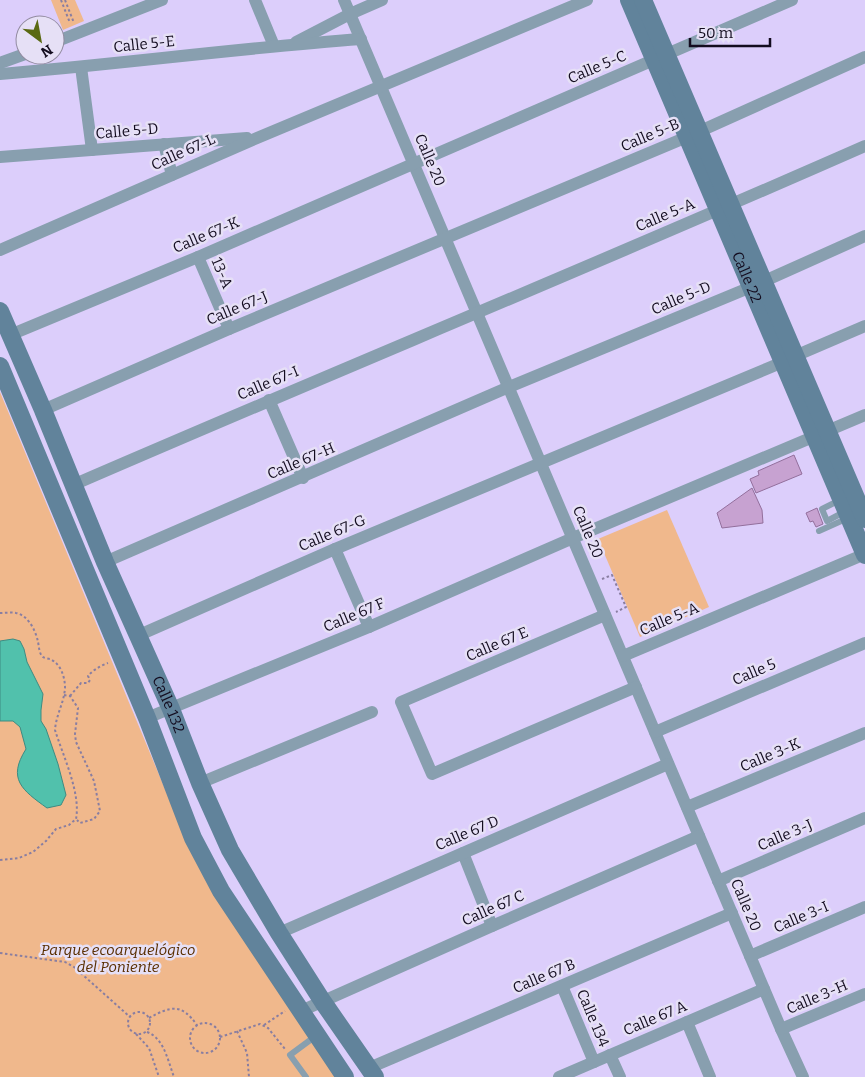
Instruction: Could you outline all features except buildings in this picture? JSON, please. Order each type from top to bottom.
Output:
[{"type":"street","points":[[65,38],[162,0]]},
{"type":"street","points":[[255,0],[274,46]]},
{"type":"street","name":"Calle 20","points":[[344,0],[573,538],[609,614],[623,656],[668,764],[803,1077]]},
{"type":"street","name":"Calle 5-E","points":[[292,44],[382,0]]},
{"type":"street","points":[[380,86],[587,0]]},
{"type":"street","name":"Calle 22","points":[[629,0],[660,57],[821,433],[865,554]]},
{"type":"street","name":"Calle 22","points":[[643,0],[660,57]]},
{"type":"street","name":"Calle 5-C","points":[[414,164],[792,0]]},
{"type":"street","name":"Calle 5-E","points":[[0,74],[292,44],[361,39]]},
{"type":"street","name":"Calle 5-B","points":[[445,238],[693,134],[865,57]]},
{"type":"street","points":[[0,64],[15,58]]},
{"type":"street","points":[[81,67],[92,150]]},
{"type":"street","name":"Calle 67-L","points":[[0,250],[380,86]]},
{"type":"street","name":"Calle 5-D","points":[[0,157],[257,138]]},
{"type":"street","points":[[164,144],[172,175]]},
{"type":"street","name":"Calle 5-A","points":[[477,312],[724,208],[865,146]]},
{"type":"street","name":"Calle 67-K","points":[[10,335],[414,164]]},
{"type":"street","name":"Calle 5-D","points":[[509,387],[865,236]]},
{"type":"street","name":"Calle 67-J","points":[[43,410],[445,238]]},
{"type":"street","name":"13-A","points":[[198,257],[229,330]]},
{"type":"street","name":"Calle 132","points":[[0,311],[136,636],[171,709],[200,783],[230,850],[279,933],[323,1002],[372,1072]]},
{"type":"street","name":"Calle 67-I","points":[[73,486],[477,312]]},
{"type":"street","points":[[541,463],[865,326]]},
{"type":"street","name":"Calle 132","points":[[0,366],[147,718],[193,838],[221,891],[346,1077]]},
{"type":"street","name":"Calle 67-H","points":[[105,562],[303,478],[509,387]]},
{"type":"street","points":[[269,400],[303,478]]},
{"type":"street","points":[[573,538],[865,414]]},
{"type":"street","name":"Calle 22","points":[[821,433],[850,512]]},
{"type":"street","name":"Calle 67-G","points":[[136,636],[335,549],[541,463]]},
{"type":"street","name":"Calle 67 F","points":[[147,718],[369,627],[573,538]]},
{"type":"street","points":[[335,549],[369,627]]},
{"type":"street","name":"Calle 5-A","points":[[623,656],[865,554]]},
{"type":"street","name":"Calle 67 E","points":[[609,614],[401,702],[432,774],[636,687]]},
{"type":"street","name":"Calle 5","points":[[655,732],[865,643]]},
{"type":"street","points":[[200,783],[372,712]]},
{"type":"street","name":"Calle 3-K","points":[[687,807],[865,733]]},
{"type":"street","name":"Calle 67 D","points":[[279,933],[668,764]]},
{"type":"street","name":"Calle 3-J","points":[[718,881],[865,818]]},
{"type":"street","name":"Calle 67 C","points":[[299,1007],[323,1002],[699,836]]},
{"type":"street","points":[[463,853],[492,926]]},
{"type":"street","name":"Calle 3-I","points":[[750,956],[865,907]]},
{"type":"street","name":"Calle 67 B","points":[[372,1072],[562,986],[732,913]]},
{"type":"street","name":"Calle 134","points":[[562,986],[594,1062]]},
{"type":"street","name":"Calle 67 A","points":[[559,1077],[764,989]]},
{"type":"street","name":"Calle 3-H","points":[[781,1029],[865,994]]},
{"type":"street","points":[[687,1022],[710,1077]]},
{"type":"street","name":"Calle 134","points":[[610,1055],[620,1077]]},
{"type":"lane","points":[[820,531],[850,512]]},
{"type":"lane","points":[[306,1077],[290,1055],[318,1035]]},
{"type":"path","points":[[61,0],[73,26],[65,0]]},
{"type":"path","points":[[600,580],[612,575],[626,607],[609,614]]},
{"type":"path","points":[[0,613],[16,613],[24,617],[38,639],[40,653],[43,657],[50,659],[60,667],[65,687],[55,730],[74,788],[78,809],[76,819],[69,825],[56,829],[33,852],[18,858],[0,860]]},
{"type":"path","points":[[70,696],[81,683],[88,683],[90,680],[88,676],[95,669],[109,662]]},
{"type":"path","points":[[64,695],[70,696],[78,708],[76,742],[94,781],[100,812],[94,819],[88,822],[80,823],[76,819]]},
{"type":"path","points":[[0,953],[65,962],[74,967],[130,1017]]},
{"type":"path","points":[[220,1037],[260,1024],[264,1025],[299,1007]]},
{"type":"path","points":[[148,1018],[173,1008],[181,1009],[189,1014],[198,1025]]},
{"type":"path","points":[[130,1017],[140,1013],[148,1018],[149,1025],[146,1031]]},
{"type":"path","points":[[130,1017],[128,1027],[149,1048],[159,1077]]},
{"type":"path","points":[[202,1023],[216,1028],[220,1037],[220,1042],[209,1053],[200,1053],[192,1046],[189,1037],[194,1028],[202,1023]]},
{"type":"path","points":[[264,1025],[290,1055]]},
{"type":"path","points":[[136,1034],[146,1031],[154,1035],[159,1041],[174,1077]]},
{"type":"path","points":[[237,1031],[247,1054],[249,1077]]},
{"type":"green space","points":[[51,0],[75,0],[84,21],[65,29],[65,15],[57,15]]},
{"type":"green space","name":"Parque ecoarquelógico del Poniente","points":[[0,392],[187,842],[339,1077],[0,1077]]},
{"type":"green space","points":[[667,510],[709,607],[640,637],[598,539]]},
{"type":"shaded area","points":[[13,639],[20,641],[27,662],[43,694],[41,721],[46,729],[58,764],[66,795],[61,805],[47,808],[24,789],[18,776],[20,759],[26,749],[20,727],[13,721],[0,721],[0,641]]}]
